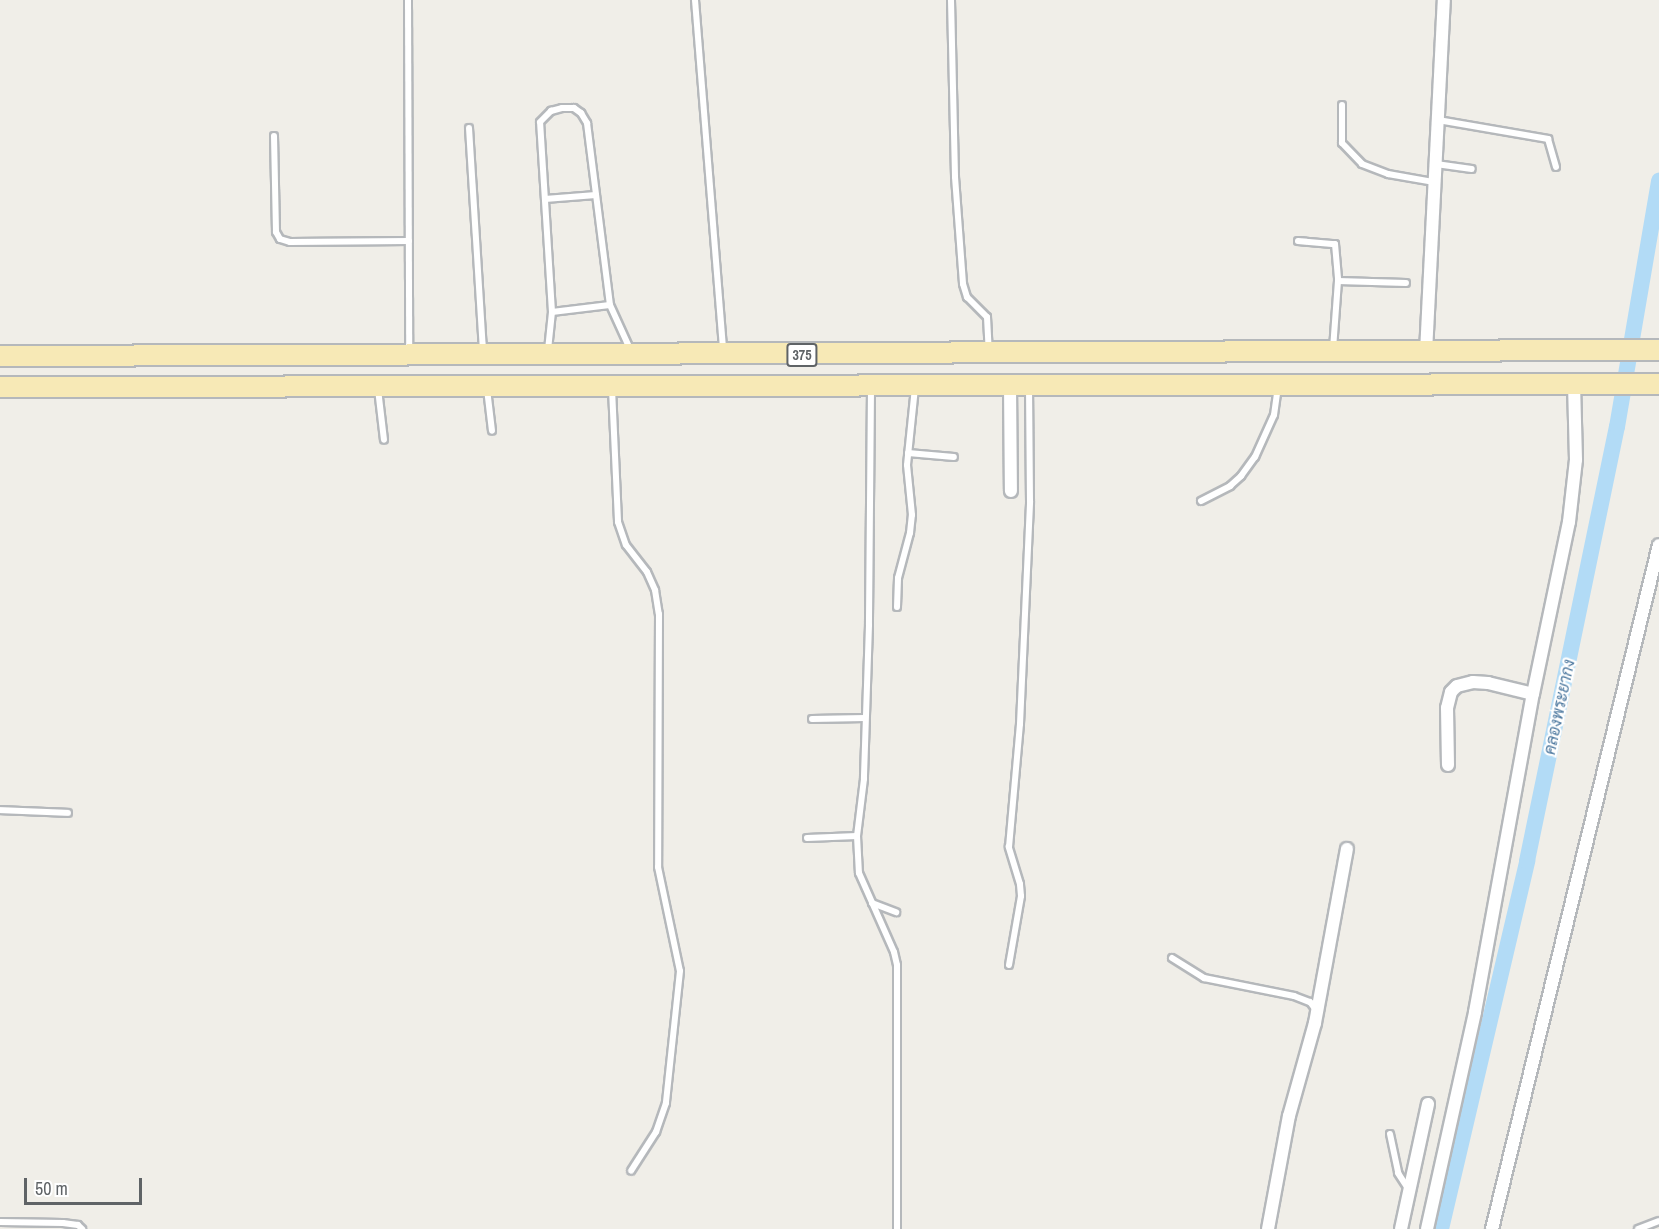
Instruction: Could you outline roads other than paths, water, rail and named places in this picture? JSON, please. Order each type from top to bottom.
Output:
[{"type":"main road","name":"375","points":[[0,356],[990,355],[1659,350]]},
{"type":"main road","points":[[819,355],[820,385]]},
{"type":"main road","name":"375","points":[[0,387],[1659,384]]},
{"type":"street","points":[[1426,352],[1444,0]]},
{"type":"street","points":[[1427,1229],[1475,1012],[1533,694],[1575,489],[1574,384]]},
{"type":"street","points":[[1011,491],[1019,385]]},
{"type":"street","points":[[1492,1229],[1659,545]]},
{"type":"street","points":[[1448,765],[1447,708],[1451,693],[1457,686],[1473,682],[1488,683],[1533,694]]},
{"type":"street","points":[[1268,1229],[1289,1116],[1317,1010],[1347,849]]},
{"type":"street","points":[[1401,1229],[1428,1104]]},
{"type":"lane","points":[[408,0],[409,356]]},
{"type":"lane","points":[[695,0],[723,354]]},
{"type":"lane","points":[[951,0],[955,177],[963,284],[967,297],[987,316],[990,355]]},
{"type":"lane","points":[[1342,105],[1342,142],[1362,164],[1388,174],[1435,182]]},
{"type":"lane","points":[[547,356],[552,312],[540,122],[550,111],[562,108],[574,108],[581,113],[587,123],[609,305],[633,355]]},
{"type":"lane","points":[[1438,120],[1548,139],[1556,166]]},
{"type":"lane","points":[[469,128],[483,356]]},
{"type":"lane","points":[[273,136],[276,232],[280,239],[290,242],[409,241]]},
{"type":"lane","points":[[1436,164],[1472,169]]},
{"type":"lane","points":[[545,199],[596,195]]},
{"type":"lane","points":[[1298,241],[1335,244],[1338,281],[1333,353]]},
{"type":"lane","points":[[1338,281],[1406,283]]},
{"type":"lane","points":[[552,312],[609,305]]},
{"type":"lane","points":[[1201,501],[1230,486],[1242,476],[1255,457],[1274,415],[1278,384]]},
{"type":"lane","points":[[871,385],[871,558],[864,779],[857,836],[859,873],[897,965],[897,1229]]},
{"type":"lane","points":[[897,607],[898,578],[910,533],[912,515],[908,453],[916,385]]},
{"type":"lane","points":[[1009,965],[1021,896],[1010,847],[1020,724],[1030,501],[1019,385]]},
{"type":"lane","points":[[378,386],[384,440]]},
{"type":"lane","points":[[486,386],[492,431]]},
{"type":"lane","points":[[612,386],[618,522],[626,545],[647,572],[655,590],[659,614],[658,867],[680,971],[666,1103],[656,1132],[631,1171]]},
{"type":"lane","points":[[908,453],[954,458]]},
{"type":"lane","points":[[812,718],[866,718]]},
{"type":"lane","points":[[0,810],[68,813]]},
{"type":"lane","points":[[807,838],[857,836]]},
{"type":"lane","points":[[872,903],[896,912]]},
{"type":"lane","points":[[1172,958],[1204,978],[1294,996],[1310,1002],[1317,1010]]},
{"type":"lane","points":[[1390,1134],[1398,1173],[1410,1190]]},
{"type":"lane","points":[[1638,1229],[1659,1221]]},
{"type":"lane","points":[[0,1222],[63,1223],[78,1225],[82,1229]]},
{"type":"waterway","name":"คลองพระยากง","points":[[1441,1229],[1527,861],[1617,427],[1659,181]]}]
